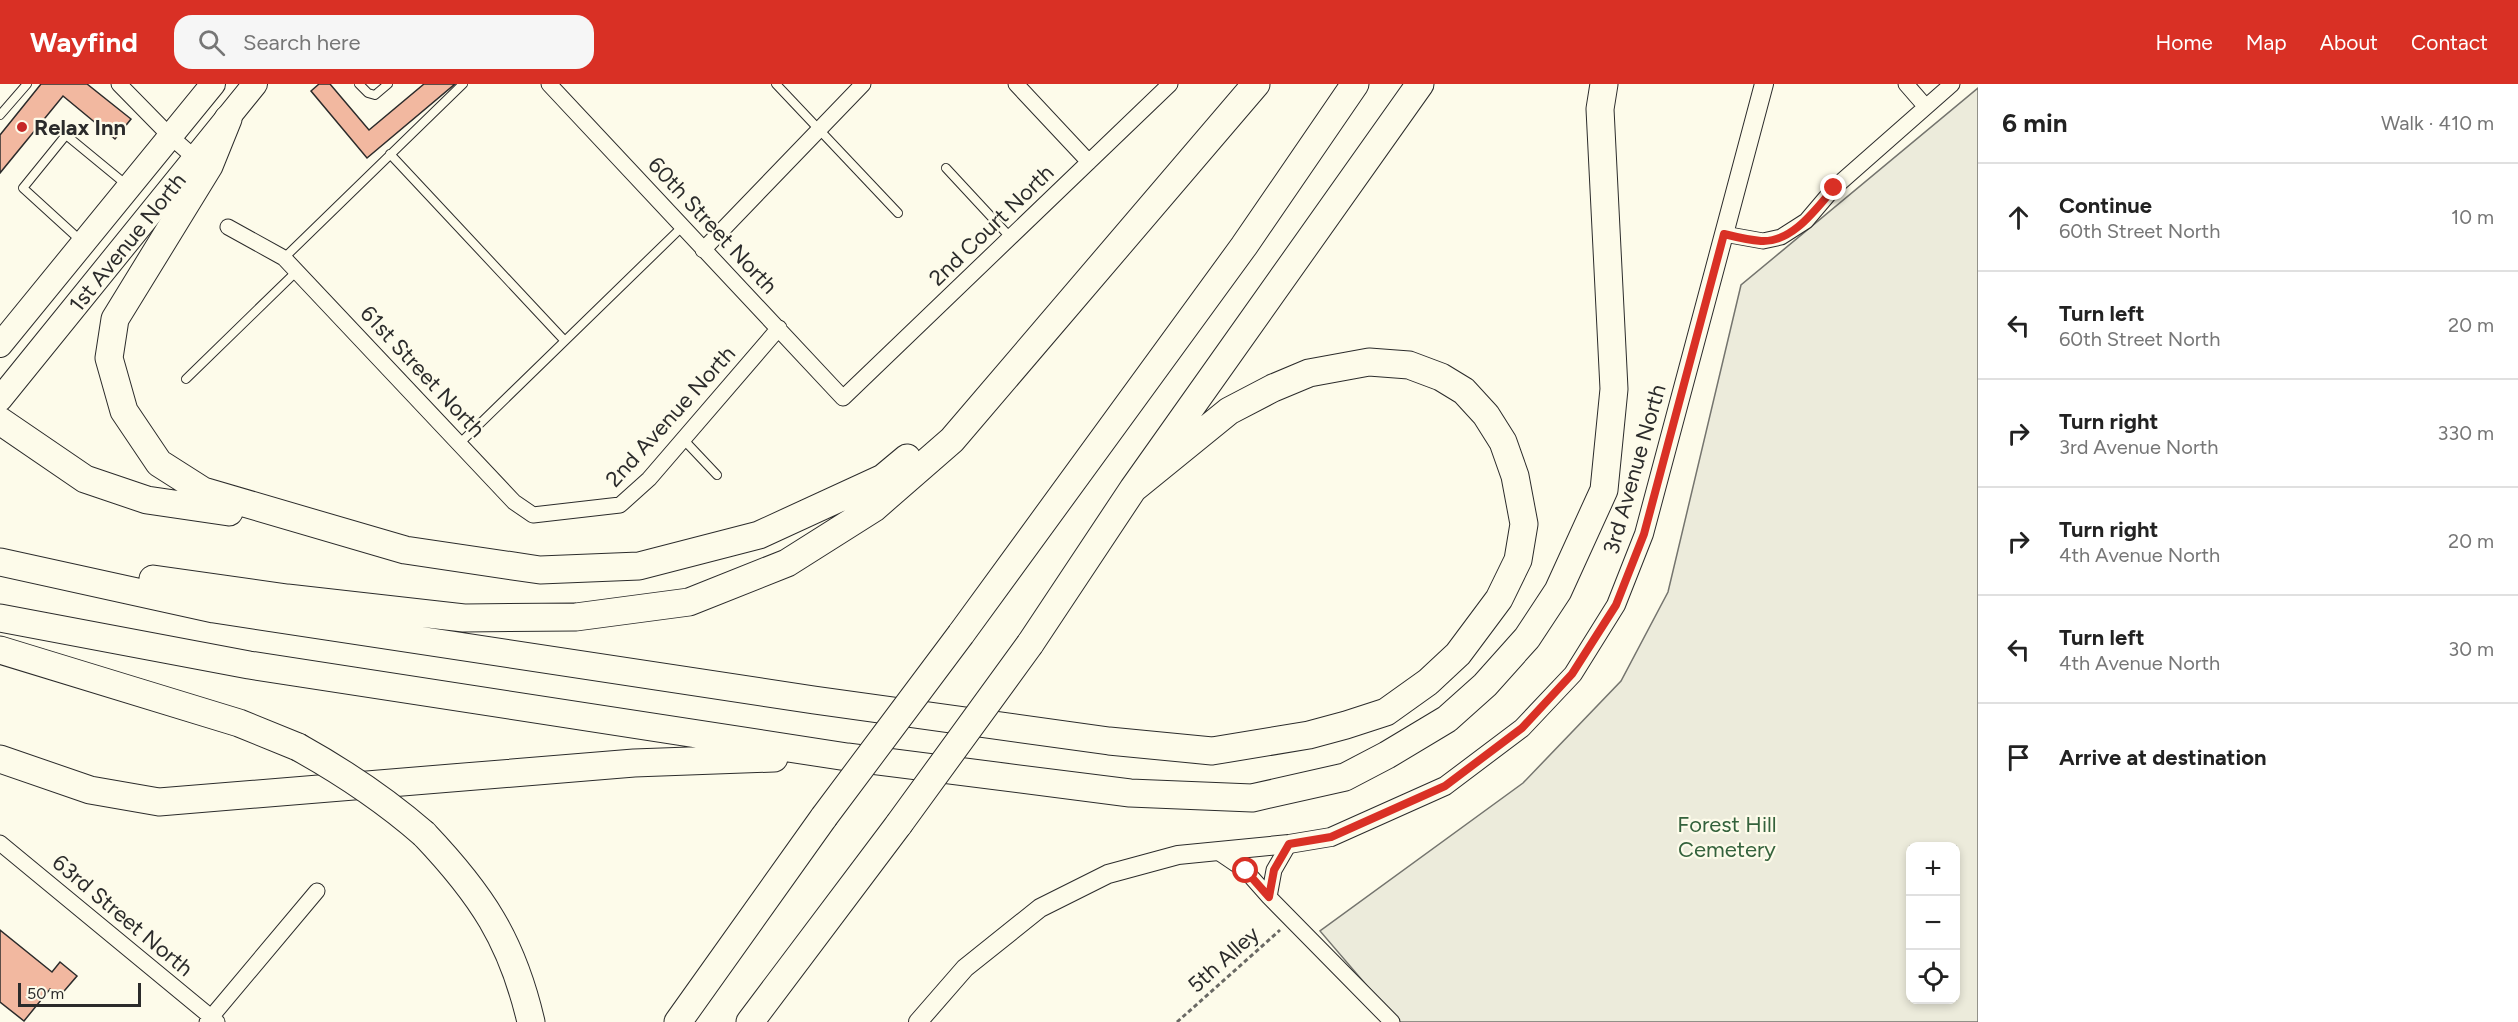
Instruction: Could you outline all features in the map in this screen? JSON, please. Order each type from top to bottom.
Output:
[{"type":"highway","points":[[10,561],[287,598],[464,618],[576,617],[688,602],[788,563],[874,508],[952,440],[1256,84]]},
{"type":"highway","points":[[678,1022],[824,817],[961,634],[1244,246],[1355,84]]},
{"type":"highway","points":[[750,1022],[899,824],[1030,644],[1133,489],[1420,84]]},
{"type":"highway","points":[[0,618],[249,665],[847,757],[1130,793],[1252,798],[1345,777],[1447,719],[1485,685],[1527,638],[1558,591],[1604,490],[1614,389],[1600,109],[1604,84]]},
{"type":"highway","points":[[228,119],[209,166],[115,319],[109,358],[124,411],[159,463],[203,491],[405,550],[540,570],[639,566],[759,535],[883,478],[1001,382]]},
{"type":"highway","points":[[10,561],[214,609],[814,700],[1109,741],[1212,751],[1269,742],[1346,725],[1386,712],[1428,682],[1458,654],[1499,599],[1518,560],[1524,524],[1515,476],[1503,442],[1486,415],[1464,391],[1441,377],[1410,365],[1369,362],[1308,373],[1273,388],[1229,411],[1133,489]]},
{"type":"highway","points":[[0,421],[85,479],[137,497],[214,511],[273,513]]},
{"type":"highway","points":[[0,650],[239,723],[298,747],[356,782],[403,815],[424,834],[465,879],[497,927],[513,960],[531,1022]]},
{"type":"highway","points":[[0,759],[90,790],[159,802],[634,763],[847,757]]},
{"type":"main road","name":"1st Avenue North","points":[[0,345],[213,84]]},
{"type":"main road","name":"1st Avenue North","points":[[0,399],[255,84]]},
{"type":"street","points":[[119,84],[195,158]]},
{"type":"street","name":"60th Street North","points":[[549,84],[843,398]]},
{"type":"street","points":[[703,250],[863,84]]},
{"type":"street","points":[[1016,84],[1089,162]]},
{"type":"street","name":"2nd Court North","points":[[843,398],[1170,84]]},
{"type":"street","name":"3rd Avenue North","points":[[918,1022],[965,968],[1040,908],[1108,874],[1178,855],[1289,844],[1331,837],[1445,786],[1522,728],[1572,674],[1616,605],[1644,534],[1764,84]]},
{"type":"street","points":[[1906,84],[1926,107]]},
{"type":"street","points":[[1724,234],[1763,241],[1781,237],[1806,221],[1834,188],[1952,84]]},
{"type":"street","name":"61st Street North","points":[[228,226],[284,258],[460,442],[514,502]]},
{"type":"street","name":"2nd Avenue North","points":[[514,502],[533,515],[621,505],[650,478],[779,328]]},
{"type":"street","name":"63rd Street North","points":[[0,843],[212,1020]]},
{"type":"street","points":[[1269,897],[1274,870],[1289,844]]},
{"type":"street","points":[[1218,852],[1246,871],[1392,1022]]},
{"type":"street","points":[[212,1020],[317,891]]},
{"type":"lane","points":[[0,115],[27,84]]},
{"type":"lane","points":[[359,84],[368,93],[375,95],[388,84]]},
{"type":"lane","points":[[284,258],[463,84]]},
{"type":"lane","points":[[776,84],[898,213]]},
{"type":"lane","points":[[83,243],[24,188],[66,135],[129,187]]},
{"type":"lane","points":[[390,154],[564,340]]},
{"type":"lane","points":[[946,168],[1010,237]]},
{"type":"lane","points":[[460,442],[683,226]]},
{"type":"lane","points":[[186,379],[297,272]]},
{"type":"lane","points":[[683,439],[717,474]]},
{"type":"path","name":"5th Alley","points":[[1177,1022],[1291,920]]},
{"type":"green space","name":"Forest Hill Cemetery","points":[[1978,88],[1978,1022],[1398,1022],[1320,931],[1523,783],[1621,681],[1668,592],[1741,285]]},
{"type":"building","name":"Relax Inn","points":[[41,84],[87,84],[131,119],[115,139],[63,96],[0,173],[0,135]]},
{"type":"building","points":[[319,84],[330,84],[369,130],[424,84],[455,84],[367,158],[311,91]]},
{"type":"building","points":[[0,930],[52,972],[60,962],[77,976],[59,997],[50,989],[24,1021],[0,1002]]},
{"type":"place","name":"Relax Inn","points":[[22,127]]},
{"type":"route","points":[[1246,871],[1269,897],[1274,870],[1289,844],[1331,837],[1445,786],[1522,728],[1572,674],[1616,605],[1644,534],[1724,234],[1763,241],[1781,237],[1806,221],[1834,188]]}]
